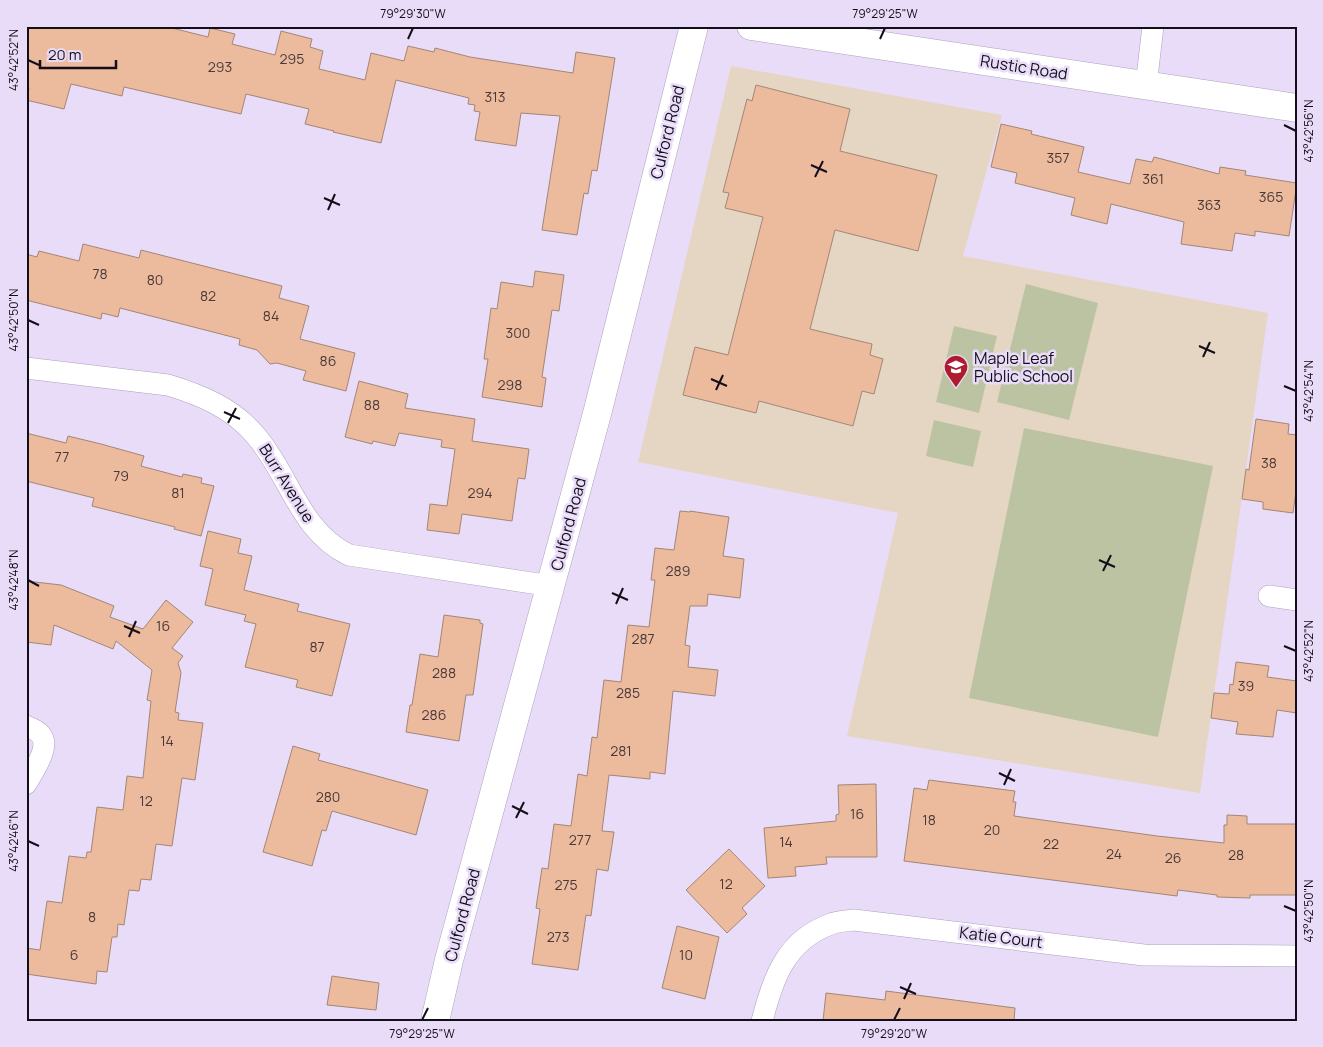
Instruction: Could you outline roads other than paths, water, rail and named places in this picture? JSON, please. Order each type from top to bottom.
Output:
[{"type":"street","name":"Culford Road","points":[[435,1021],[598,410],[694,26]]},
{"type":"street","name":"Rustic Road","points":[[751,26],[1297,108]]},
{"type":"street","points":[[1146,86],[1152,26]]},
{"type":"street","name":"Burr Avenue","points":[[26,368],[168,385],[218,404],[256,435],[268,451],[300,507],[319,534],[335,549],[349,555],[552,586]]},
{"type":"street","points":[[1269,596],[1297,600]]},
{"type":"street","points":[[26,726],[41,734],[44,742],[42,755],[26,784]]},
{"type":"street","name":"Katie Court","points":[[762,1021],[770,989],[787,956],[810,933],[832,923],[854,920],[1144,955],[1297,956]]},
{"type":"place","name":"Maple Leaf Public School","points":[[956,388]]}]
